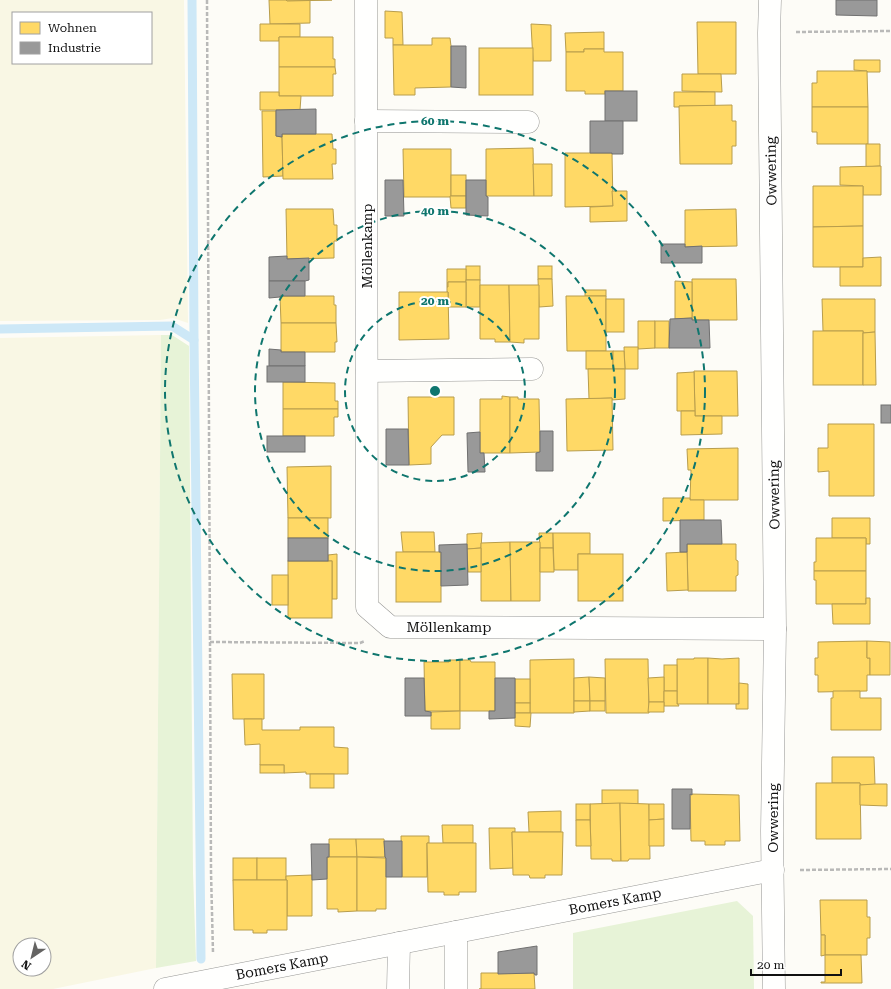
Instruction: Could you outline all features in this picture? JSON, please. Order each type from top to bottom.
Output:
[{"type":"street","name":"Möllenkamp","points":[[366,0],[367,607],[390,627],[775,629]]},
{"type":"street","name":"Owwering","points":[[770,0],[775,629],[772,831],[774,989]]},
{"type":"street","points":[[366,121],[528,122]]},
{"type":"street","points":[[367,371],[532,369]]},
{"type":"street","name":"Bomers Kamp","points":[[169,989],[773,870]]},
{"type":"street","points":[[456,932],[456,989]]},
{"type":"street","points":[[398,989],[399,943]]},
{"type":"path","points":[[207,0],[211,872],[214,980]]},
{"type":"path","points":[[770,33],[891,31]]},
{"type":"path","points":[[210,642],[360,643],[390,627]]},
{"type":"path","points":[[773,870],[891,869]]},
{"type":"shaded area","points":[[0,0],[184,0],[188,323],[173,318],[160,320],[0,321]]},
{"type":"shaded area","points":[[161,335],[156,968],[53,989],[0,989],[0,338]]},
{"type":"green space","points":[[161,335],[172,335],[189,346],[193,873],[196,961],[156,968]]},
{"type":"green space","points":[[737,901],[753,916],[754,989],[573,989],[573,933]]},
{"type":"building: Wohnen","points":[[269,0],[310,0],[310,23],[270,24]]},
{"type":"building: Wohnen","points":[[286,0],[332,0],[287,1]]},
{"type":"building: Wohnen","points":[[385,11],[402,12],[403,45],[393,45],[393,38],[385,38]]},
{"type":"building: Wohnen","points":[[697,22],[736,22],[736,74],[698,74]]},
{"type":"building: Wohnen","points":[[260,24],[300,24],[300,37],[279,37],[279,41],[260,41]]},
{"type":"building: Wohnen","points":[[531,24],[551,25],[551,61],[533,61]]},
{"type":"building: Wohnen","points":[[604,32],[604,49],[584,49],[584,52],[566,52],[565,33]]},
{"type":"building: Wohnen","points":[[279,37],[333,37],[333,59],[335,59],[335,67],[279,67]]},
{"type":"building: Wohnen","points":[[432,38],[450,38],[451,87],[415,88],[415,95],[394,95],[393,45],[432,45]]},
{"type":"building: Wohnen","points":[[479,48],[533,48],[533,95],[479,95]]},
{"type":"building: Wohnen","points":[[584,49],[604,49],[604,52],[623,52],[623,91],[605,91],[605,94],[585,94],[585,91],[566,91],[566,52],[584,52]]},
{"type":"building: Wohnen","points":[[854,60],[880,60],[880,72],[854,70]]},
{"type":"building: Wohnen","points":[[279,67],[335,67],[336,74],[333,74],[333,96],[279,96]]},
{"type":"building: Wohnen","points":[[817,71],[867,71],[868,107],[812,107],[812,83],[817,83]]},
{"type":"building: Wohnen","points":[[682,74],[721,74],[722,92],[682,91]]},
{"type":"building: Wohnen","points":[[260,92],[279,92],[279,96],[301,96],[300,110],[260,110]]},
{"type":"building: Wohnen","points":[[674,92],[715,92],[715,106],[674,107]]},
{"type":"building: Wohnen","points":[[732,105],[732,121],[736,121],[736,146],[732,146],[732,164],[680,164],[679,106]]},
{"type":"building: Wohnen","points":[[812,107],[868,107],[868,144],[817,144],[817,132],[812,132]]},
{"type":"building: Wohnen","points":[[262,111],[276,111],[276,136],[282,137],[283,176],[263,177]]},
{"type":"building: Wohnen","points":[[282,134],[332,134],[333,149],[336,149],[336,164],[332,164],[333,179],[283,179]]},
{"type":"building: Wohnen","points":[[866,144],[880,144],[880,166],[866,167]]},
{"type":"building: Wohnen","points":[[533,148],[534,196],[486,196],[486,149]]},
{"type":"building: Wohnen","points":[[403,149],[451,149],[451,197],[404,197]]},
{"type":"building: Wohnen","points":[[565,153],[612,153],[613,206],[565,207]]},
{"type":"building: Wohnen","points":[[533,164],[552,164],[552,196],[534,196]]},
{"type":"building: Wohnen","points":[[881,166],[881,195],[863,195],[863,186],[840,185],[840,167]]},
{"type":"building: Wohnen","points":[[451,175],[466,175],[466,196],[451,196]]},
{"type":"building: Wohnen","points":[[813,186],[863,186],[863,226],[813,227]]},
{"type":"building: Wohnen","points":[[612,191],[627,191],[627,221],[590,222],[590,207],[613,206]]},
{"type":"building: Wohnen","points":[[450,196],[466,196],[466,208],[451,208]]},
{"type":"building: Wohnen","points":[[286,209],[333,209],[334,225],[337,225],[337,241],[334,241],[334,258],[287,259]]},
{"type":"building: Wohnen","points":[[736,209],[737,246],[685,247],[685,210]]},
{"type":"building: Wohnen","points":[[863,226],[863,267],[813,267],[813,227]]},
{"type":"building: Wohnen","points":[[881,257],[881,286],[840,286],[840,267],[863,267],[863,258]]},
{"type":"building: Wohnen","points":[[466,266],[480,266],[480,280],[466,280]]},
{"type":"building: Wohnen","points":[[538,266],[552,266],[552,279],[538,279]]},
{"type":"building: Wohnen","points":[[447,269],[466,269],[466,282],[448,282],[447,287]]},
{"type":"building: Wohnen","points":[[538,279],[552,279],[553,306],[539,307]]},
{"type":"building: Wohnen","points":[[692,279],[736,279],[737,320],[692,320]]},
{"type":"building: Wohnen","points":[[466,280],[480,280],[480,307],[466,307]]},
{"type":"building: Wohnen","points":[[675,281],[692,282],[692,318],[675,319]]},
{"type":"building: Wohnen","points":[[448,282],[466,282],[466,307],[449,307],[447,292]]},
{"type":"building: Wohnen","points":[[480,285],[509,285],[510,342],[495,342],[495,339],[480,339]]},
{"type":"building: Wohnen","points":[[509,285],[539,285],[539,339],[524,339],[524,343],[510,342]]},
{"type":"building: Wohnen","points":[[585,290],[606,290],[606,296],[585,296]]},
{"type":"building: Wohnen","points":[[399,292],[448,292],[449,339],[399,340]]},
{"type":"building: Wohnen","points":[[280,296],[334,296],[334,305],[336,305],[336,323],[281,323]]},
{"type":"building: Wohnen","points":[[566,296],[606,296],[606,351],[567,351]]},
{"type":"building: Wohnen","points":[[606,299],[624,299],[624,332],[606,332]]},
{"type":"building: Wohnen","points":[[822,299],[875,299],[875,332],[863,333],[863,331],[823,331]]},
{"type":"building: Wohnen","points":[[638,321],[655,321],[655,348],[638,349]]},
{"type":"building: Wohnen","points":[[655,321],[669,321],[669,348],[655,348]]},
{"type":"building: Wohnen","points":[[281,323],[336,323],[337,342],[335,342],[335,352],[281,352]]},
{"type":"building: Wohnen","points":[[813,331],[863,331],[863,385],[813,385]]},
{"type":"building: Wohnen","points":[[875,332],[876,385],[863,385],[863,333]]},
{"type":"building: Wohnen","points":[[624,347],[638,347],[638,369],[625,369]]},
{"type":"building: Wohnen","points":[[586,351],[613,351],[613,369],[586,369]]},
{"type":"building: Wohnen","points":[[613,351],[624,351],[625,369],[613,369]]},
{"type":"building: Wohnen","points":[[588,369],[625,369],[625,399],[589,399]]},
{"type":"building: Wohnen","points":[[694,371],[737,371],[738,416],[695,416]]},
{"type":"building: Wohnen","points":[[694,372],[695,411],[677,411],[677,373]]},
{"type":"building: Wohnen","points":[[283,382],[335,383],[335,401],[338,401],[338,409],[283,409]]},
{"type":"building: Wohnen","points":[[502,396],[510,397],[510,453],[480,453],[480,399],[502,399]]},
{"type":"building: Wohnen","points":[[408,397],[454,397],[454,435],[442,435],[431,447],[431,464],[409,465]]},
{"type":"building: Wohnen","points":[[510,397],[518,397],[518,399],[539,399],[540,452],[510,453]]},
{"type":"building: Wohnen","points":[[612,398],[613,450],[567,451],[566,399]]},
{"type":"building: Wohnen","points":[[283,409],[338,409],[338,417],[334,417],[334,436],[283,436]]},
{"type":"building: Wohnen","points":[[681,411],[695,411],[695,416],[722,416],[722,434],[681,435]]},
{"type":"building: Wohnen","points":[[828,424],[874,424],[874,496],[829,496],[829,471],[818,472],[818,448],[828,448]]},
{"type":"building: Wohnen","points":[[738,448],[738,500],[690,500],[691,470],[688,470],[687,449]]},
{"type":"building: Wohnen","points":[[331,466],[331,518],[288,518],[287,467]]},
{"type":"building: Wohnen","points":[[663,498],[690,498],[690,500],[704,500],[704,520],[663,521]]},
{"type":"building: Wohnen","points":[[288,518],[328,518],[328,538],[288,538]]},
{"type":"building: Wohnen","points":[[832,518],[870,518],[870,544],[866,544],[866,538],[832,538]]},
{"type":"building: Wohnen","points":[[401,532],[434,532],[435,552],[403,552]]},
{"type":"building: Wohnen","points":[[482,533],[481,548],[467,549],[467,534]]},
{"type":"building: Wohnen","points":[[539,533],[553,533],[553,548],[540,548]]},
{"type":"building: Wohnen","points":[[553,533],[590,533],[590,554],[578,554],[578,570],[554,570]]},
{"type":"building: Wohnen","points":[[816,538],[866,538],[866,571],[814,571],[814,562],[816,562]]},
{"type":"building: Wohnen","points":[[510,542],[511,601],[481,601],[481,543]]},
{"type":"building: Wohnen","points":[[510,542],[540,542],[540,601],[511,601]]},
{"type":"building: Wohnen","points":[[687,544],[736,544],[738,575],[736,576],[736,591],[688,591]]},
{"type":"building: Wohnen","points":[[481,548],[481,572],[468,572],[467,549]]},
{"type":"building: Wohnen","points":[[540,548],[553,548],[554,572],[540,572]]},
{"type":"building: Wohnen","points":[[396,552],[441,552],[441,602],[396,602]]},
{"type":"building: Wohnen","points":[[687,552],[688,590],[667,591],[666,553]]},
{"type":"building: Wohnen","points":[[337,554],[337,599],[332,599],[332,561],[328,561],[328,555]]},
{"type":"building: Wohnen","points":[[578,554],[623,554],[623,601],[578,601]]},
{"type":"building: Wohnen","points":[[288,561],[332,561],[332,618],[288,618]]},
{"type":"building: Wohnen","points":[[814,571],[866,571],[866,604],[816,604],[816,580],[814,580]]},
{"type":"building: Wohnen","points":[[272,575],[288,575],[288,605],[272,605]]},
{"type":"building: Wohnen","points":[[866,598],[870,598],[870,624],[833,624],[832,604],[866,604]]},
{"type":"building: Wohnen","points":[[867,641],[867,658],[870,658],[870,675],[867,675],[867,691],[818,692],[818,675],[815,675],[815,658],[818,658],[818,642]]},
{"type":"building: Wohnen","points":[[867,641],[890,642],[890,675],[870,675],[870,658],[867,658]]},
{"type":"building: Wohnen","points":[[708,658],[708,704],[677,704],[677,659]]},
{"type":"building: Wohnen","points":[[708,658],[739,658],[739,704],[708,704]]},
{"type":"building: Wohnen","points":[[574,659],[574,713],[530,713],[530,660]]},
{"type":"building: Wohnen","points":[[605,659],[648,659],[649,713],[606,713]]},
{"type":"building: Wohnen","points":[[449,660],[460,660],[460,711],[425,711],[424,662],[449,662]]},
{"type":"building: Wohnen","points":[[460,660],[470,660],[471,662],[495,662],[495,711],[460,711]]},
{"type":"building: Wohnen","points":[[664,665],[677,665],[677,691],[664,691]]},
{"type":"building: Wohnen","points":[[232,674],[264,674],[264,719],[233,719]]},
{"type":"building: Wohnen","points":[[589,677],[590,701],[574,701],[574,678]]},
{"type":"building: Wohnen","points":[[589,677],[605,678],[605,701],[590,701]]},
{"type":"building: Wohnen","points":[[664,677],[664,702],[649,702],[648,678]]},
{"type":"building: Wohnen","points":[[515,679],[530,679],[530,703],[515,703]]},
{"type":"building: Wohnen","points":[[739,683],[748,684],[748,709],[736,709],[736,704],[739,704]]},
{"type":"building: Wohnen","points":[[664,691],[677,691],[677,704],[679,706],[664,706]]},
{"type":"building: Wohnen","points":[[833,691],[860,691],[860,698],[881,698],[881,730],[831,730],[831,698],[833,698]]},
{"type":"building: Wohnen","points":[[574,701],[590,701],[590,711],[574,712]]},
{"type":"building: Wohnen","points":[[590,701],[605,701],[605,711],[590,711]]},
{"type":"building: Wohnen","points":[[649,702],[664,702],[664,712],[648,712]]},
{"type":"building: Wohnen","points":[[515,703],[530,703],[530,713],[515,713]]},
{"type":"building: Wohnen","points":[[460,711],[460,729],[431,729],[431,712]]},
{"type":"building: Wohnen","points":[[515,713],[531,713],[530,727],[515,726]]},
{"type":"building: Wohnen","points":[[244,719],[262,719],[262,730],[300,730],[300,727],[334,727],[334,747],[348,748],[348,774],[306,774],[306,772],[284,773],[284,765],[260,765],[260,744],[245,745]]},
{"type":"building: Wohnen","points":[[832,757],[874,757],[875,785],[860,785],[860,783],[832,783]]},
{"type":"building: Wohnen","points":[[260,765],[284,765],[284,773],[260,773]]},
{"type":"building: Wohnen","points":[[310,774],[334,774],[334,788],[310,788]]},
{"type":"building: Wohnen","points":[[816,783],[860,783],[861,839],[816,839]]},
{"type":"building: Wohnen","points":[[887,784],[887,806],[860,805],[860,785]]},
{"type":"building: Wohnen","points":[[602,790],[638,790],[638,804],[602,804]]},
{"type":"building: Wohnen","points":[[690,794],[739,795],[740,841],[725,841],[725,845],[705,845],[705,841],[691,841]]},
{"type":"building: Wohnen","points":[[620,803],[621,861],[612,861],[612,859],[591,859],[590,804]]},
{"type":"building: Wohnen","points":[[620,803],[649,804],[650,859],[629,859],[628,861],[621,861]]},
{"type":"building: Wohnen","points":[[576,804],[590,804],[590,820],[576,820]]},
{"type":"building: Wohnen","points":[[649,804],[664,804],[664,819],[649,820]]},
{"type":"building: Wohnen","points":[[561,811],[561,832],[529,832],[528,812]]},
{"type":"building: Wohnen","points":[[664,819],[664,846],[649,846],[649,820]]},
{"type":"building: Wohnen","points":[[576,820],[590,820],[591,846],[576,846]]},
{"type":"building: Wohnen","points":[[442,825],[473,825],[473,843],[443,843]]},
{"type":"building: Wohnen","points":[[489,828],[515,828],[515,832],[512,832],[513,868],[490,869]]},
{"type":"building: Wohnen","points":[[512,832],[563,832],[562,875],[545,875],[545,878],[530,878],[529,875],[513,875]]},
{"type":"building: Wohnen","points":[[401,836],[429,836],[429,843],[427,843],[427,877],[402,877]]},
{"type":"building: Wohnen","points":[[329,839],[356,839],[357,857],[329,857]]},
{"type":"building: Wohnen","points":[[356,839],[384,839],[385,857],[357,857]]},
{"type":"building: Wohnen","points":[[427,843],[476,843],[476,892],[459,892],[459,895],[444,895],[444,892],[428,892]]},
{"type":"building: Wohnen","points":[[327,857],[357,857],[357,911],[338,912],[338,909],[327,909]]},
{"type":"building: Wohnen","points":[[357,857],[386,858],[386,909],[376,909],[376,911],[357,911]]},
{"type":"building: Wohnen","points":[[233,858],[257,858],[257,880],[233,880]]},
{"type":"building: Wohnen","points":[[257,858],[286,858],[286,880],[257,880]]},
{"type":"building: Wohnen","points":[[312,875],[312,916],[287,916],[286,876]]},
{"type":"building: Wohnen","points":[[233,880],[287,880],[287,930],[267,930],[267,933],[253,933],[253,930],[234,930]]},
{"type":"building: Wohnen","points":[[820,900],[867,900],[867,917],[870,917],[870,938],[867,938],[867,955],[825,955],[825,935],[821,935]]},
{"type":"building: Wohnen","points":[[821,935],[825,935],[825,955],[821,956]]},
{"type":"building: Wohnen","points":[[825,955],[861,955],[862,983],[821,983],[825,982]]},
{"type":"building: Wohnen","points":[[481,973],[534,973],[535,989],[481,989]]},
{"type":"building: Industrie","points":[[836,0],[877,0],[877,16],[836,15]]},
{"type":"building: Industrie","points":[[451,46],[466,46],[466,88],[451,87]]},
{"type":"building: Industrie","points":[[605,91],[637,91],[637,121],[605,121]]},
{"type":"building: Industrie","points":[[316,109],[316,134],[282,134],[282,137],[276,136],[276,110]]},
{"type":"building: Industrie","points":[[590,121],[623,121],[623,154],[590,153]]},
{"type":"building: Industrie","points":[[385,180],[403,180],[404,216],[385,216]]},
{"type":"building: Industrie","points":[[466,180],[486,180],[488,216],[466,215]]},
{"type":"building: Industrie","points":[[661,244],[685,244],[685,247],[702,246],[702,263],[661,263]]},
{"type":"building: Industrie","points":[[287,256],[287,259],[309,258],[309,280],[269,281],[269,257]]},
{"type":"building: Industrie","points":[[269,281],[305,281],[305,296],[280,296],[269,298]]},
{"type":"building: Industrie","points":[[692,318],[692,320],[709,320],[710,348],[669,348],[670,319]]},
{"type":"building: Industrie","points":[[269,349],[281,350],[281,352],[305,352],[305,366],[269,366]]},
{"type":"building: Industrie","points":[[267,366],[305,366],[305,382],[267,382]]},
{"type":"building: Industrie","points":[[881,405],[891,405],[891,423],[881,423]]},
{"type":"building: Industrie","points":[[386,429],[408,429],[409,465],[386,465]]},
{"type":"building: Industrie","points":[[540,431],[553,431],[553,471],[536,471],[536,453],[540,452]]},
{"type":"building: Industrie","points":[[480,432],[480,453],[484,453],[485,472],[468,472],[467,433]]},
{"type":"building: Industrie","points":[[267,436],[305,436],[305,452],[267,452]]},
{"type":"building: Industrie","points":[[680,520],[721,520],[722,544],[687,544],[687,552],[680,552]]},
{"type":"building: Industrie","points":[[288,538],[328,538],[328,561],[288,561]]},
{"type":"building: Industrie","points":[[467,544],[468,585],[441,586],[441,552],[439,552],[439,545]]},
{"type":"building: Industrie","points":[[405,678],[424,678],[425,711],[431,712],[431,716],[405,716]]},
{"type":"building: Industrie","points":[[495,678],[515,678],[515,718],[489,719],[489,711],[495,711]]},
{"type":"building: Industrie","points":[[672,789],[692,789],[692,795],[690,794],[690,829],[672,829]]},
{"type":"building: Industrie","points":[[384,841],[402,841],[402,877],[386,877]]},
{"type":"building: Industrie","points":[[311,844],[329,844],[329,857],[327,857],[327,879],[312,880]]},
{"type":"building: Industrie","points":[[537,946],[537,975],[534,973],[498,974],[498,952]]},
{"type":"waterway","points":[[192,0],[201,959]]},
{"type":"waterway","points":[[0,329],[172,326],[194,340]]}]
